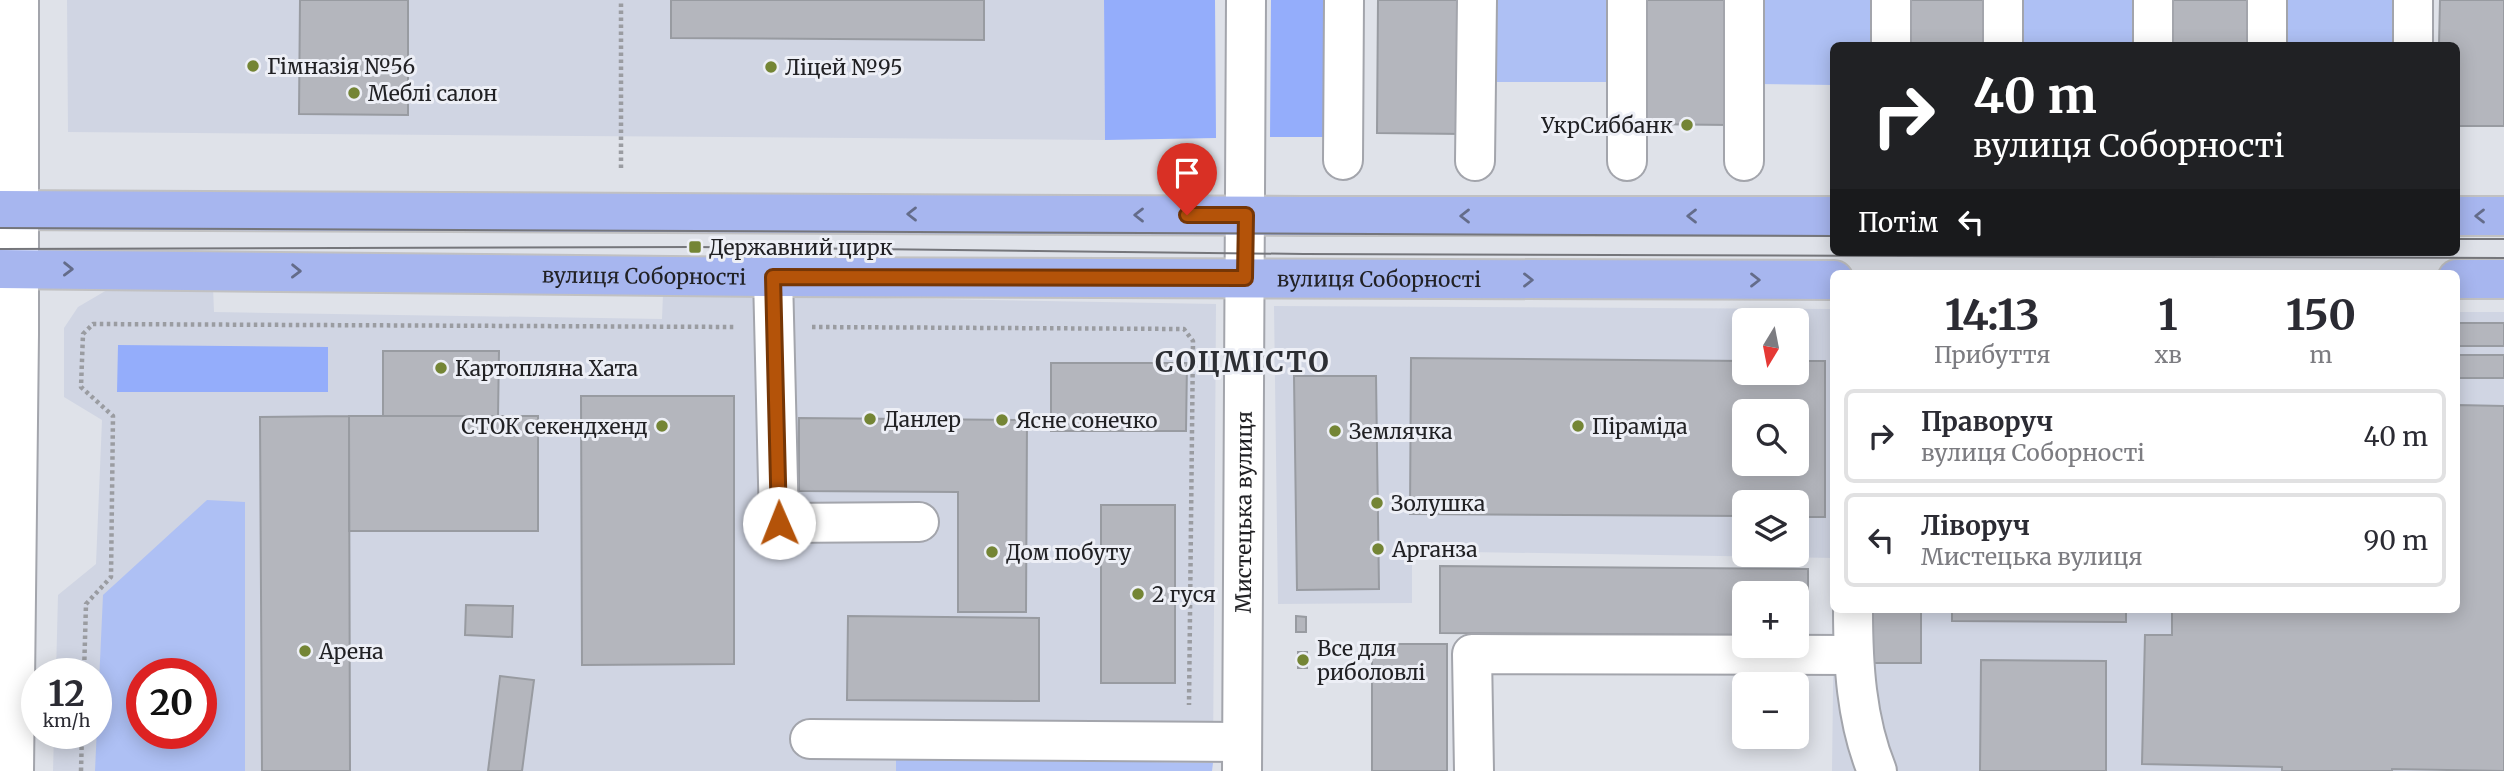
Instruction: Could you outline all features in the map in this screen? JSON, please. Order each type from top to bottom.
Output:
[{"type":"main road","points":[[9,210],[1830,216]]},
{"type":"main road","points":[[2460,216],[2504,216]]},
{"type":"main road","name":"вулиця Соборності","points":[[9,269],[773,277],[1830,280]]},
{"type":"main road","points":[[2460,279],[2504,279]]},
{"type":"street","points":[[14,771],[9,210],[19,0]]},
{"type":"street","name":"Мистецька вулиця","points":[[1242,756],[1246,0]]},
{"type":"street","points":[[1343,160],[1344,0]]},
{"type":"street","points":[[1475,161],[1477,0]]},
{"type":"street","points":[[1627,0],[1627,161]]},
{"type":"street","points":[[1744,0],[1744,161]]},
{"type":"street","points":[[1891,0],[1891,42]]},
{"type":"street","points":[[2003,0],[2003,42]]},
{"type":"street","points":[[2153,0],[2153,42]]},
{"type":"street","points":[[2267,0],[2267,42]]},
{"type":"street","points":[[2413,0],[2413,42]]},
{"type":"street","points":[[773,277],[779,523],[919,522]]},
{"type":"street","points":[[1853,613],[1853,655],[1865,743],[1877,771]]},
{"type":"street","points":[[1474,771],[1472,654],[1853,655]]},
{"type":"street","points":[[810,739],[1188,740],[1242,756]]},
{"type":"path","points":[[621,0],[621,168]]},
{"type":"path","points":[[84,658],[86,604],[111,577],[113,416],[82,387],[83,334],[93,324],[1184,329],[1193,341],[1188,740]]},
{"type":"path","points":[[81,771],[82,749]]},
{"type":"shaded area","name":"Ліцей №95","points":[[67,0],[1104,0],[1105,140],[68,132]]},
{"type":"shaded area","points":[[1104,0],[1215,0],[1216,138],[1105,140]]},
{"type":"shaded area","points":[[1271,0],[1330,0],[1329,137],[1270,137]]},
{"type":"shaded area","points":[[1490,0],[1616,0],[1615,82],[1490,82]]},
{"type":"shaded area","points":[[1757,0],[1881,0],[1881,42],[1830,42],[1830,85],[1756,84]]},
{"type":"shaded area","points":[[2018,0],[2143,0],[2143,42],[2018,42]]},
{"type":"shaded area","points":[[2278,0],[2403,0],[2403,42],[2278,42]]},
{"type":"shaded area","points":[[213,287],[214,312],[662,319],[663,294],[1216,304],[1213,763],[897,758],[896,771],[53,771],[54,749],[112,749],[112,658],[56,658],[58,595],[96,564],[102,420],[64,397],[64,328],[78,307],[107,290]]},
{"type":"shaded area","points":[[1274,306],[1732,308],[1732,385],[1810,385],[1810,309],[1830,309],[1830,558],[1809,558],[1809,490],[1732,490],[1732,556],[1412,551],[1412,603],[1278,604]]},
{"type":"shaded area","points":[[2460,312],[2504,312],[2504,771],[1832,771],[1834,613],[2460,613]]},
{"type":"shaded area","points":[[118,345],[328,347],[328,392],[117,392]]},
{"type":"shaded area","points":[[207,500],[245,502],[245,771],[95,771],[96,749],[112,749],[112,658],[100,658],[103,595]]},
{"type":"shaded area","points":[[896,758],[1213,763],[1212,771],[896,771]]},
{"type":"building","points":[[300,0],[408,0],[408,115],[299,114]]},
{"type":"building","points":[[671,0],[984,0],[984,40],[671,38]]},
{"type":"building","points":[[1378,0],[1464,0],[1463,134],[1377,133]]},
{"type":"building","points":[[1641,0],[1730,0],[1729,125],[1639,124]]},
{"type":"building","points":[[1908,0],[1988,0],[1987,42],[1907,42]]},
{"type":"building","points":[[2168,0],[2247,0],[2247,42],[2168,42]]},
{"type":"building","points":[[2440,0],[2504,0],[2504,126],[2460,126],[2460,42],[2439,42]]},
{"type":"building","points":[[2460,323],[2504,323],[2504,346],[2460,346]]},
{"type":"building","name":"Картопляна Хата","points":[[383,351],[499,351],[498,416],[383,416]]},
{"type":"building","points":[[2460,355],[2504,355],[2504,378],[2460,378]]},
{"type":"building","name":"Піраміда","points":[[1411,358],[1732,361],[1732,385],[1810,385],[1810,361],[1825,361],[1825,517],[1809,517],[1809,490],[1732,490],[1732,516],[1410,514]]},
{"type":"building","points":[[1051,363],[1187,363],[1186,431],[1051,431]]},
{"type":"building","name":"Землячка","points":[[1294,376],[1376,376],[1379,589],[1297,590]]},
{"type":"building","points":[[581,396],[734,396],[734,664],[582,665]]},
{"type":"building","points":[[2460,405],[2504,406],[2504,771],[2282,771],[2282,767],[2142,764],[2145,635],[2172,635],[2172,613],[2460,613]]},
{"type":"building","name":"Арена","points":[[349,416],[350,771],[262,771],[260,417]]},
{"type":"building","points":[[349,416],[538,416],[538,531],[349,531]]},
{"type":"building","name":"Дом побуту","points":[[799,418],[1027,420],[1026,612],[958,612],[958,492],[799,491]]},
{"type":"building","name":"2 гуся","points":[[1101,505],[1175,505],[1175,683],[1101,683]]},
{"type":"building","points":[[1440,566],[1808,569],[1808,581],[1732,581],[1732,635],[1440,633]]},
{"type":"building","points":[[466,605],[513,606],[512,637],[465,635]]},
{"type":"building","points":[[1868,613],[1921,613],[1921,663],[1867,663]]},
{"type":"building","points":[[1952,613],[2126,613],[2126,622],[1952,621]]},
{"type":"building","points":[[848,616],[1039,618],[1039,701],[847,700]]},
{"type":"building","points":[[1296,616],[1306,617],[1306,632],[1296,632]]},
{"type":"building","points":[[1372,644],[1447,644],[1447,771],[1372,771]]},
{"type":"building","name":"Все для риболовлі","points":[[1298,652],[1307,652],[1307,668],[1298,668]]},
{"type":"building","points":[[1981,660],[2106,661],[2106,771],[1980,771]]},
{"type":"building","points":[[500,676],[534,680],[522,771],[488,771]]},
{"type":"tram line","points":[[0,228],[1830,236]]},
{"type":"tram line","points":[[2460,239],[2504,239]]},
{"type":"tram line","points":[[0,249],[695,247],[1304,254],[1830,256]]},
{"type":"tram line","points":[[1904,256],[2504,258]]},
{"type":"place","name":"Гімназія №56","points":[[253,66]]},
{"type":"place","name":"Ліцей №95","points":[[771,67]]},
{"type":"place","name":"Меблі салон","points":[[354,93]]},
{"type":"place","name":"УкрСиббанк","points":[[1687,125]]},
{"type":"place","name":"Державний цирк","points":[[695,247]]},
{"type":"place","name":"Картопляна Хата","points":[[441,368]]},
{"type":"place","name":"Данлер","points":[[870,419]]},
{"type":"place","name":"Ясне сонечко","points":[[1002,420]]},
{"type":"place","name":"СТОК секендхенд","points":[[662,426]]},
{"type":"place","name":"Піраміда","points":[[1578,426]]},
{"type":"place","name":"Землячка","points":[[1335,431]]},
{"type":"place","name":"Золушка","points":[[1377,503]]},
{"type":"place","name":"Арганза","points":[[1378,549]]},
{"type":"place","name":"Дом побуту","points":[[992,552]]},
{"type":"place","name":"2 гуся","points":[[1138,594]]},
{"type":"place","name":"Арена","points":[[305,651]]},
{"type":"place","name":"Все для риболовлі","points":[[1303,660]]},
{"type":"district","name":"СОЦМІСТО","points":[[1243,362]]},
{"type":"route","points":[[779,523],[773,277],[1245,278],[1246,215],[1187,215]]}]
